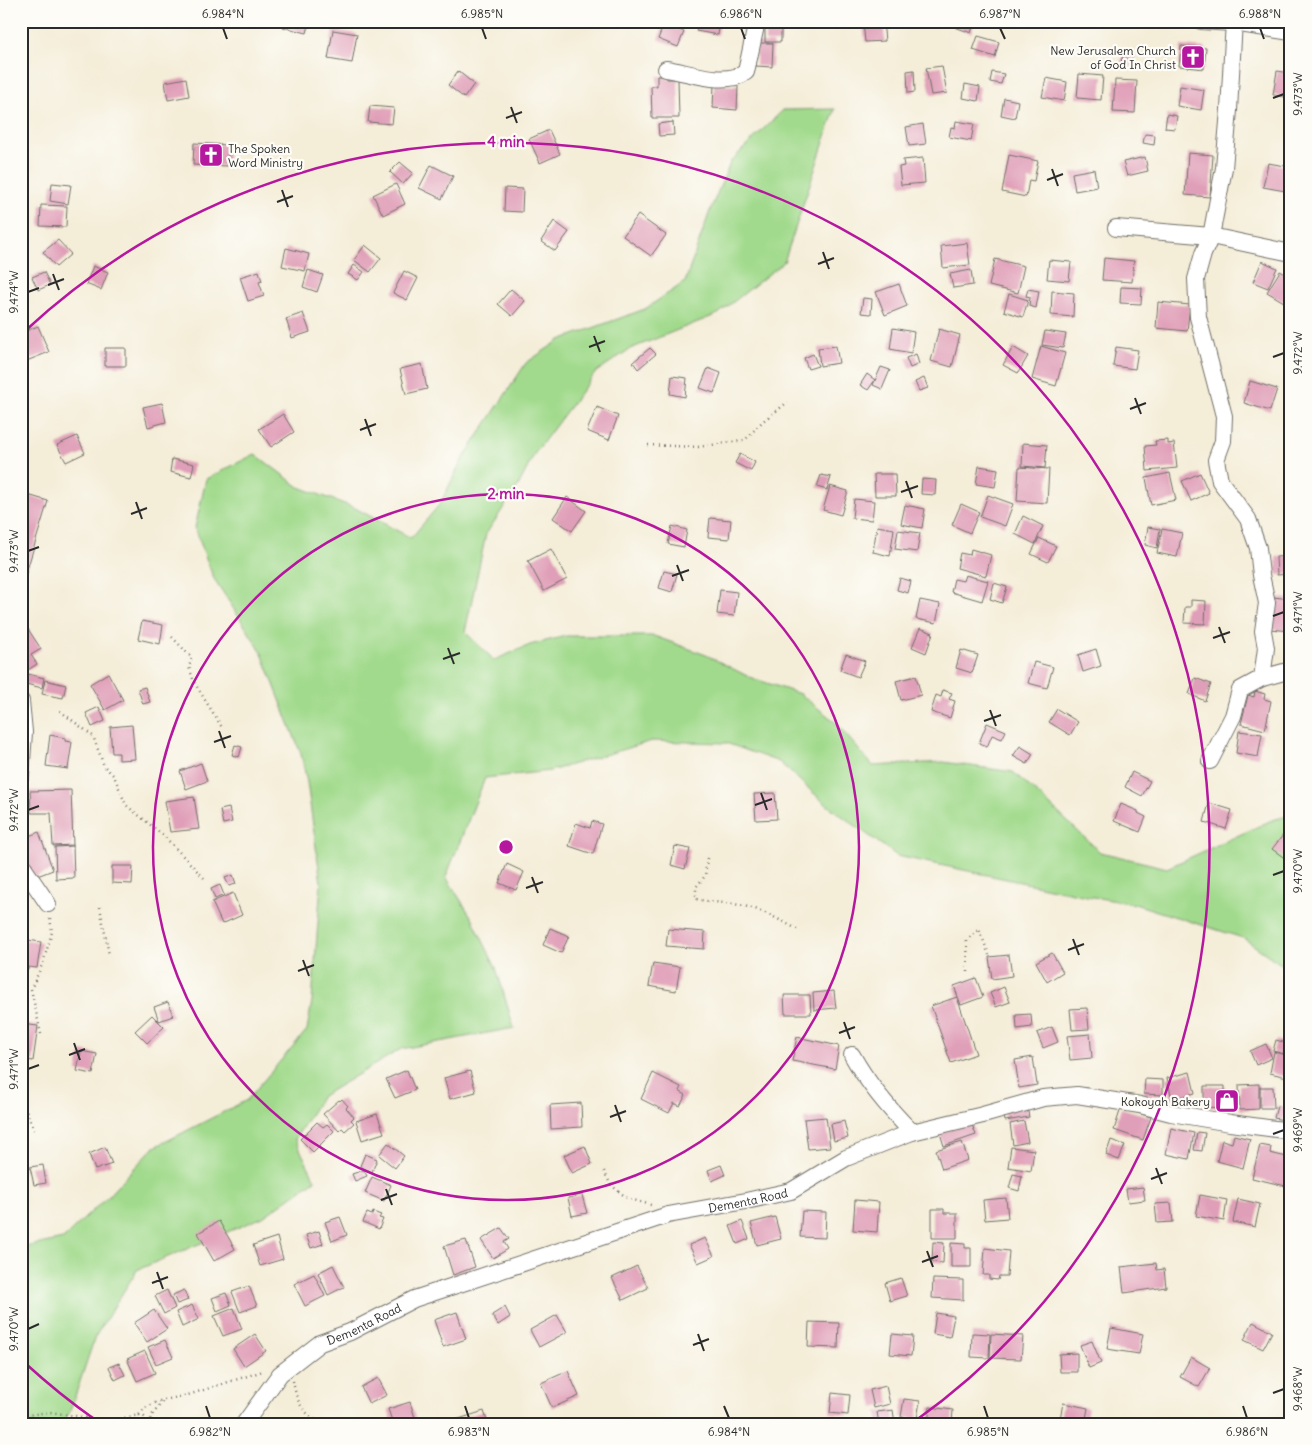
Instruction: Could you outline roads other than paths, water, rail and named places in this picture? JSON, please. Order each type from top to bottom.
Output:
[{"type":"street","points":[[666,68],[695,76],[738,78],[746,72],[757,21]]},
{"type":"street","points":[[1201,21],[1233,22],[1291,32]]},
{"type":"street","points":[[1233,22],[1224,168],[1211,236],[1203,254],[1196,279],[1198,317],[1224,416],[1223,441],[1216,460],[1220,481],[1248,519],[1258,548],[1260,575],[1267,603],[1263,631],[1266,648],[1262,678]]},
{"type":"street","points":[[1116,228],[1211,236],[1291,253]]},
{"type":"street","points":[[1210,761],[1233,716],[1240,690],[1262,678],[1291,670]]},
{"type":"street","points":[[21,701],[24,732],[21,776]]},
{"type":"street","points":[[21,861],[48,904]]},
{"type":"street","points":[[852,1055],[862,1074],[884,1102],[912,1132]]},
{"type":"street","name":"Dementa Road","points":[[244,1424],[280,1374],[320,1343],[350,1332],[414,1299],[668,1215],[791,1192],[846,1158],[912,1132],[983,1115],[1042,1098],[1077,1095],[1140,1105],[1210,1120],[1291,1131]]},
{"type":"place","name":"New Jerusalem Church of God In Christ","points":[[1193,57]]},
{"type":"place","name":"The Spoken Word Ministry","points":[[211,155]]},
{"type":"place","name":"Kokoyah Bakery","points":[[1227,1101]]}]
